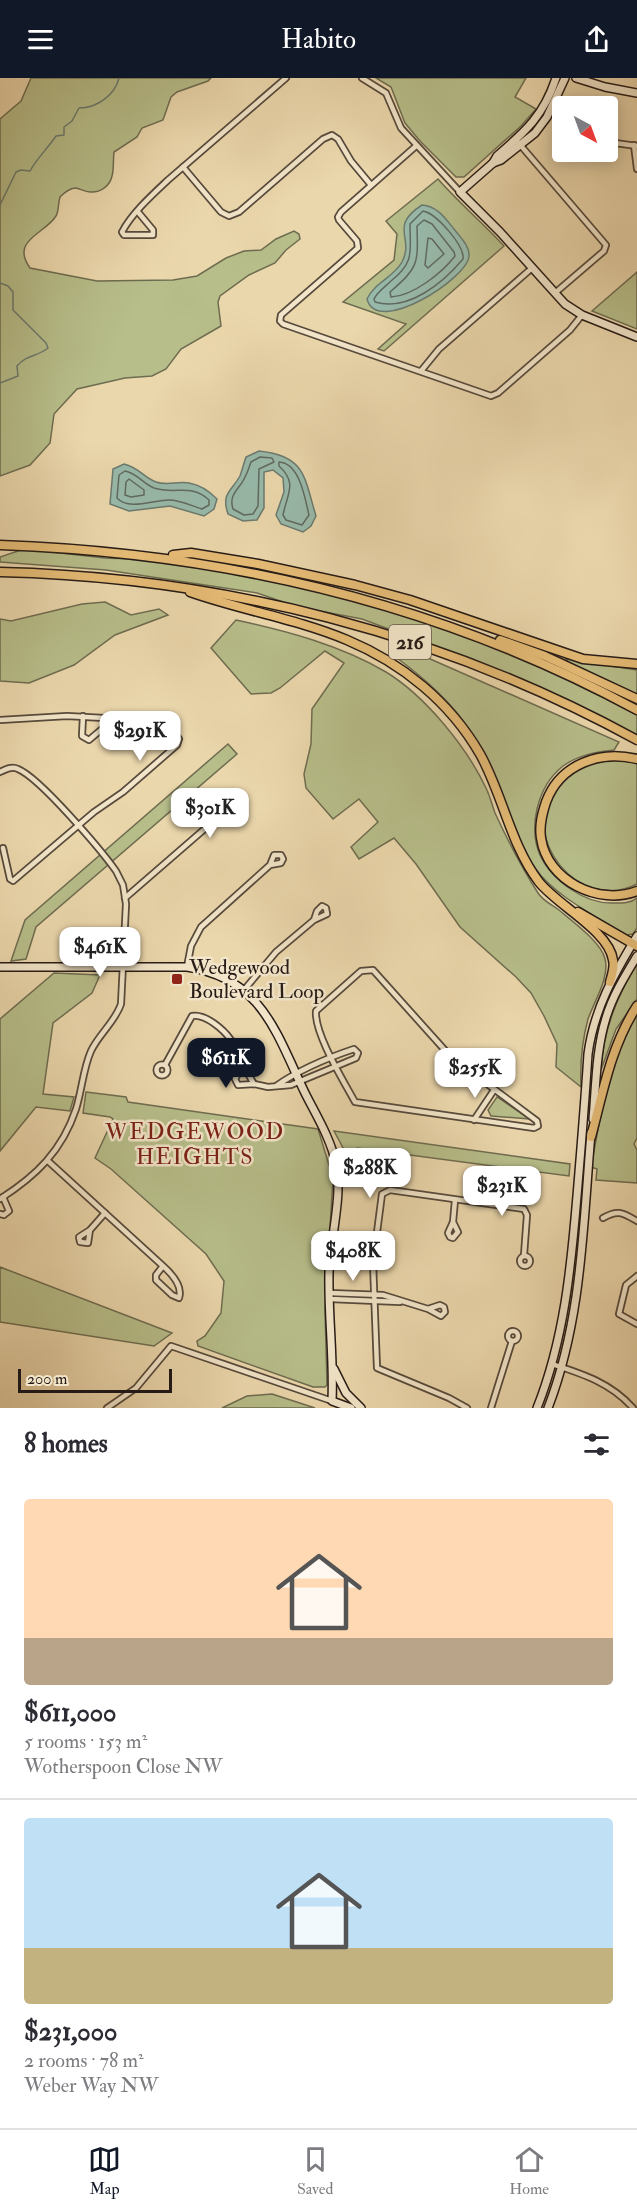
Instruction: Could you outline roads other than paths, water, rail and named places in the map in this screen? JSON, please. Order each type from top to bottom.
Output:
[{"type":"highway","name":"216","points":[[0,545],[75,548],[162,557],[232,568],[324,588],[452,627],[544,664],[637,710]]},
{"type":"highway","points":[[162,557],[191,553],[306,573],[410,600],[583,659],[637,664]]},
{"type":"highway","name":"216","points":[[0,572],[101,577],[170,585],[234,596],[359,626],[429,647],[549,696],[637,740]]},
{"type":"highway","points":[[170,585],[227,605],[347,640],[374,653],[423,685],[469,735],[491,774],[524,858],[541,884],[608,944],[614,963],[610,982]]},
{"type":"highway","points":[[452,627],[494,638],[545,656],[637,699]]},
{"type":"highway","points":[[637,759],[622,756],[596,757],[565,773],[549,794],[540,820],[540,832],[541,841],[550,861],[557,871],[575,886],[586,892],[613,897],[637,891]]},
{"type":"highway","points":[[558,898],[634,945]]},
{"type":"highway","points":[[591,1137],[616,1044],[637,1006]]},
{"type":"street","points":[[138,212],[153,230],[153,235],[124,235],[123,229],[138,212],[183,167],[286,78]]},
{"type":"street","points":[[362,78],[386,93],[396,121],[416,146],[500,232],[554,294],[582,315],[637,337]]},
{"type":"street","points":[[459,192],[493,163],[501,160],[518,142],[542,111],[556,78]]},
{"type":"street","points":[[518,142],[535,133],[547,117],[565,78]]},
{"type":"street","points":[[576,78],[605,87],[637,93]]},
{"type":"street","points":[[183,167],[221,212],[229,216],[239,212],[323,139],[332,135],[338,139],[351,161],[371,185]]},
{"type":"street","points":[[518,142],[606,245],[604,251],[554,294]]},
{"type":"street","points":[[618,143],[635,146],[637,169]]},
{"type":"street","points":[[416,146],[341,212],[338,217],[357,242],[358,248],[281,315],[280,321],[283,324],[482,393],[495,395],[570,330],[582,315]]},
{"type":"street","points":[[421,371],[439,349],[532,268]]},
{"type":"street","points":[[83,716],[82,736],[89,740],[115,718]]},
{"type":"street","points":[[0,720],[83,716],[165,722],[177,735],[179,741],[123,792],[98,809],[13,881],[9,879],[3,848]]},
{"type":"street","points":[[0,772],[16,768],[24,772],[50,795],[116,871],[123,885],[125,898],[121,1004],[118,1015],[92,1051],[76,1110],[60,1145],[48,1161],[22,1185],[1,1198],[9,1211],[4,1215],[0,1214]]},
{"type":"street","points":[[125,898],[223,813]]},
{"type":"street","points":[[187,967],[191,946],[201,927],[270,865]]},
{"type":"street","points":[[244,990],[276,952],[314,920]]},
{"type":"street","points":[[537,1408],[561,1330],[570,1277],[590,1043],[600,1003],[637,936]]},
{"type":"street","points":[[66,966],[67,950],[72,946],[77,950],[78,966]]},
{"type":"street","points":[[548,1408],[561,1367],[578,1289],[599,1054],[606,1018],[637,956]]},
{"type":"street","points":[[0,967],[123,966],[204,969],[244,990],[258,1004],[272,1023],[324,1132],[336,1164],[337,1182],[330,1255],[332,1401]]},
{"type":"street","points":[[373,970],[451,1058],[537,1121],[538,1126],[534,1128],[355,1102],[332,1057],[315,1021],[316,1011],[361,971],[373,970]]},
{"type":"street","points":[[165,1065],[192,1016],[201,1016],[230,1039],[254,1084]]},
{"type":"street","points":[[243,1066],[235,1079],[236,1083],[241,1085],[291,1085],[298,1078],[332,1057],[354,1049],[358,1053],[356,1058],[298,1078]]},
{"type":"street","points":[[474,1120],[494,1090]]},
{"type":"street","points":[[48,1161],[163,1266],[179,1285],[181,1294],[179,1298],[172,1295],[156,1280],[156,1275],[163,1266]]},
{"type":"street","points":[[467,1408],[441,1394],[377,1368],[373,1263],[382,1194],[390,1190],[524,1209],[527,1215],[524,1256]]},
{"type":"street","points":[[453,1222],[455,1200]]},
{"type":"street","points":[[603,1218],[612,1212],[637,1221]]},
{"type":"street","points":[[90,1230],[105,1214]]},
{"type":"street","points":[[637,1276],[626,1286],[619,1314],[637,1324]]},
{"type":"street","points":[[330,1296],[374,1298],[383,1295],[428,1309]]},
{"type":"street","points":[[490,1408],[512,1341]]},
{"type":"street","points":[[107,1408],[136,1388],[171,1346],[351,1408]]},
{"type":"street","points":[[332,1363],[342,1387],[361,1408]]},
{"type":"street","points":[[552,1364],[603,1383],[612,1388],[633,1408]]},
{"type":"water","points":[[422,205],[440,213],[464,242],[469,256],[465,266],[439,289],[421,300],[403,308],[387,311],[374,309],[367,299],[370,293],[402,262],[406,246],[404,226],[406,220]]},
{"type":"water","points":[[259,451],[286,458],[295,463],[301,471],[316,516],[311,526],[303,532],[281,524],[276,515],[284,492],[283,478],[273,470],[264,472],[264,508],[257,520],[243,521],[228,514],[226,497],[240,476],[246,457]]},
{"type":"water","points":[[124,464],[156,482],[185,483],[201,487],[217,499],[214,509],[204,516],[170,506],[129,511],[110,504],[113,469]]},
{"type":"waterway","points":[[0,205],[16,172],[30,171],[56,136],[64,135],[64,127],[72,121],[79,108],[99,103],[114,90],[119,78]]},
{"type":"waterway","points":[[0,283],[8,286],[13,292],[13,310],[46,343],[48,348],[21,362],[17,366],[18,376],[0,383]]},
{"type":"place","name":"Wedgewood Boulevard Loop","points":[[177,979]]},
{"type":"district","name":"WEDGEWOOD HEIGHTS","points":[[195,1144]]}]
